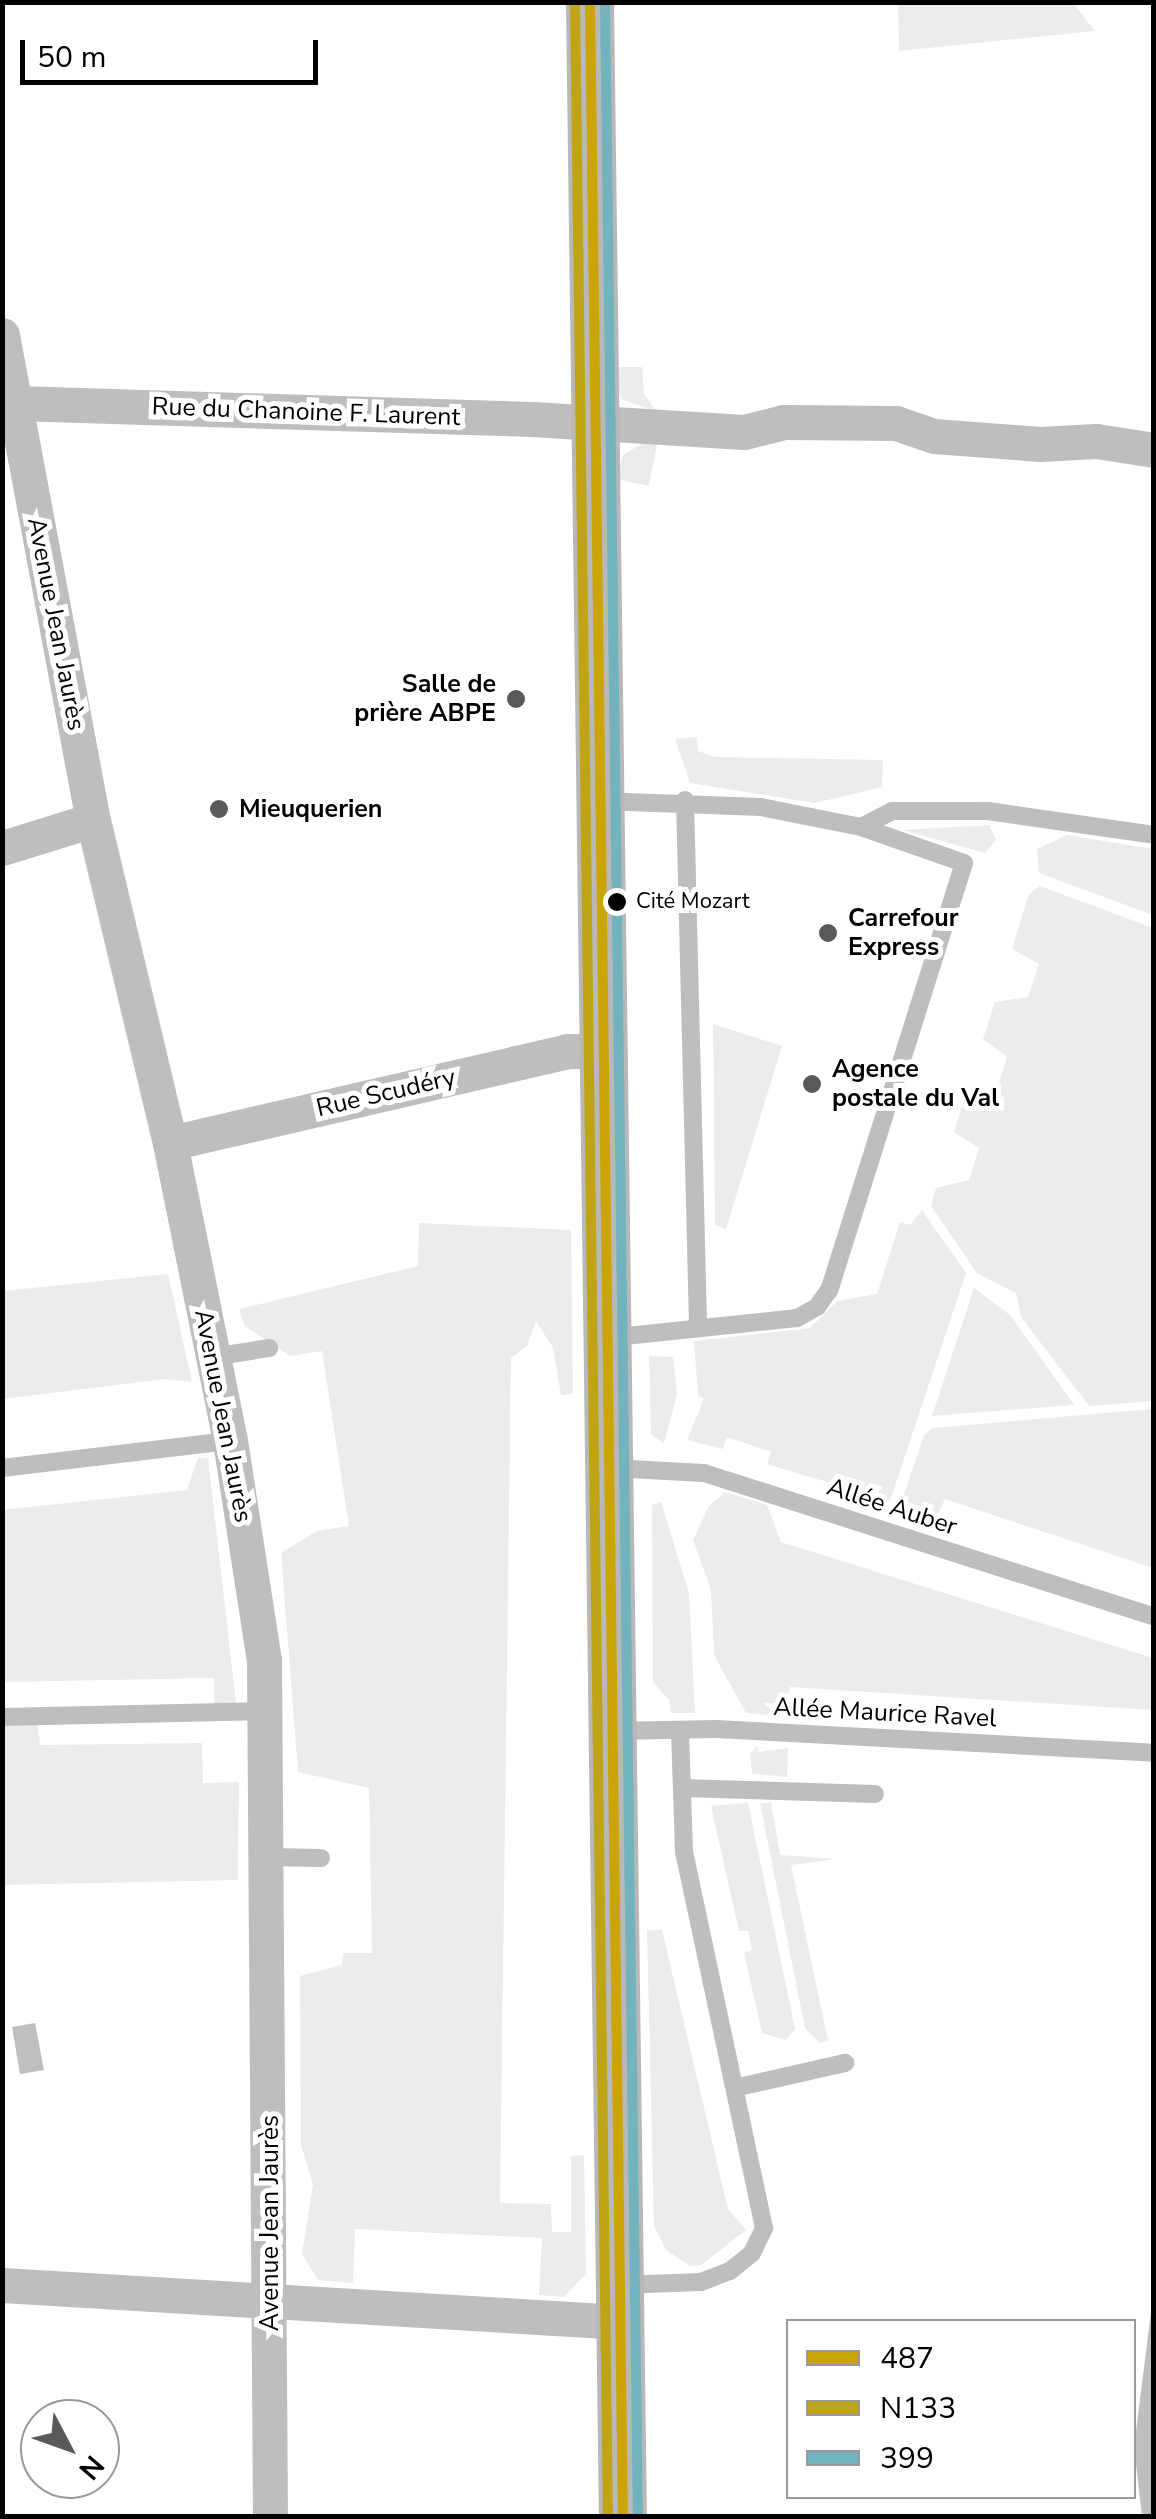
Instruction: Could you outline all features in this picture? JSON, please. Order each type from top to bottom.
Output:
[{"type":"street","points":[[590,2],[623,2516]]},
{"type":"street","name":"Avenue Jean Jaurès","points":[[2,335],[93,820],[170,1143],[230,1441],[266,1711],[270,2516]]},
{"type":"street","name":"Rue du Chanoine F. Laurent","points":[[16,404],[744,432],[784,422],[896,423],[934,436],[1096,441],[1154,450]]},
{"type":"street","points":[[2,848],[93,820]]},
{"type":"street","name":"Rue Scudéry","points":[[170,1143],[567,1051],[604,1051]]},
{"type":"street","points":[[2,2285],[270,2300],[621,2304]]},
{"type":"lane","points":[[686,800],[698,1326]]},
{"type":"lane","points":[[600,801],[686,800],[861,827],[964,863],[829,1290],[797,1318],[608,1338]]},
{"type":"lane","points":[[861,827],[892,811],[988,810],[1154,835]]},
{"type":"lane","points":[[213,1357],[270,1348]]},
{"type":"lane","points":[[2,1468],[230,1441]]},
{"type":"lane","name":"Allée Auber","points":[[610,1468],[704,1473],[1154,1618]]},
{"type":"lane","points":[[2,1717],[266,1711]]},
{"type":"lane","points":[[621,2304],[701,2282],[752,2253],[764,2228],[738,2087],[694,1906],[680,1730]]},
{"type":"lane","name":"Allée Maurice Ravel","points":[[613,1731],[706,1730],[1154,1753]]},
{"type":"lane","points":[[682,1788],[874,1794]]},
{"type":"lane","points":[[269,1857],[321,1858]]},
{"type":"lane","points":[[738,2087],[846,2063]]},
{"type":"shaded area","points":[[898,3],[1073,3],[1095,31],[899,51]]},
{"type":"shaded area","points":[[614,367],[642,367],[644,394],[657,412],[621,399]]},
{"type":"shaded area","points":[[643,443],[657,444],[649,486],[616,479],[623,455]]},
{"type":"shaded area","points":[[697,737],[698,751],[715,757],[883,760],[882,787],[815,803],[690,783],[675,739]]},
{"type":"shaded area","points":[[989,825],[996,840],[985,853],[902,830]]},
{"type":"shaded area","points":[[1067,835],[1153,849],[1153,915],[1039,873],[1037,849]]},
{"type":"shaded area","points":[[1040,886],[1153,928],[1153,1401],[1089,1406],[1021,1317],[1016,1293],[977,1273],[931,1206],[936,1188],[969,1180],[979,1148],[954,1132],[966,1092],[997,1089],[1007,1057],[983,1039],[995,1002],[1028,997],[1039,964],[1012,949],[1029,894]]},
{"type":"shaded area","points":[[713,1024],[782,1046],[726,1229],[715,1225]]},
{"type":"shaded area","points":[[922,1210],[966,1273],[890,1501],[767,1464],[771,1452],[727,1437],[723,1449],[687,1440],[704,1399],[698,1396],[694,1341],[810,1328],[837,1301],[877,1294],[900,1222],[910,1225]]},
{"type":"shaded area","points":[[419,1223],[571,1230],[573,1394],[561,1395],[553,1348],[536,1321],[527,1346],[511,1358],[500,2203],[551,2204],[552,2232],[571,2232],[571,2156],[584,2155],[586,2274],[564,2297],[539,2295],[542,2238],[355,2229],[353,2283],[318,2280],[302,2254],[313,2185],[301,2145],[300,1976],[342,1965],[343,1953],[372,1953],[369,1788],[298,1772],[281,1553],[317,1531],[349,1526],[322,1351],[290,1356],[245,1326],[239,1309],[418,1266]]},
{"type":"shaded area","points":[[168,1274],[192,1382],[165,1379],[3,1399],[3,1291]]},
{"type":"shaded area","points":[[974,1288],[1010,1315],[1074,1405],[932,1416]]},
{"type":"shaded area","points":[[649,1356],[673,1357],[677,1395],[664,1443],[651,1435]]},
{"type":"shaded area","points":[[1153,1409],[1153,1568],[945,1499],[937,1516],[902,1500],[924,1435],[933,1428]]},
{"type":"shaded area","points":[[198,1457],[208,1458],[236,1703],[214,1703],[214,1678],[3,1682],[2,1510],[187,1490]]},
{"type":"shaded area","points":[[725,1492],[767,1505],[781,1542],[1153,1658],[1153,1710],[790,1687],[784,1716],[746,1713],[714,1655],[711,1590],[693,1540],[709,1506]]},
{"type":"shaded area","points":[[661,1502],[689,1593],[695,1713],[671,1713],[670,1701],[653,1682],[652,1505]]},
{"type":"shaded area","points":[[38,1725],[40,1745],[202,1743],[203,1783],[239,1782],[238,1880],[3,1885],[2,1726]]},
{"type":"shaded area","points":[[757,1746],[759,1752],[788,1748],[787,1777],[752,1774],[750,1754]]},
{"type":"shaded area","points":[[748,1803],[795,2029],[786,2040],[762,2033],[744,1953],[752,1950],[748,1931],[739,1931],[711,1806]]},
{"type":"shaded area","points":[[760,1803],[771,1803],[780,1855],[836,1859],[791,1865],[828,2041],[820,2043],[805,2028]]},
{"type":"shaded area","points":[[647,1930],[662,1930],[728,2209],[746,2230],[701,2265],[690,2266],[666,2250],[654,2226]]},
{"type":"shaded area","points":[[35,2023],[44,2070],[20,2074],[12,2027]]},
{"type":"shaded area","points":[[1153,2296],[1153,2516],[1142,2516],[1136,2431]]},
{"type":"transit line","name":"N133","points":[[575,2],[608,2516]]},
{"type":"transit line","name":"487","points":[[590,2],[623,2516]]},
{"type":"transit line","name":"399","points":[[605,2],[638,2516]]},
{"type":"place","name":"Salle de prière ABPE","points":[[516,699]]},
{"type":"place","name":"Mieuquerien","points":[[219,809]]},
{"type":"place","name":"Cité Mozart","points":[[617,902]]},
{"type":"place","name":"Carrefour Express","points":[[828,933]]},
{"type":"place","name":"Agence postale du Val","points":[[812,1084]]}]
